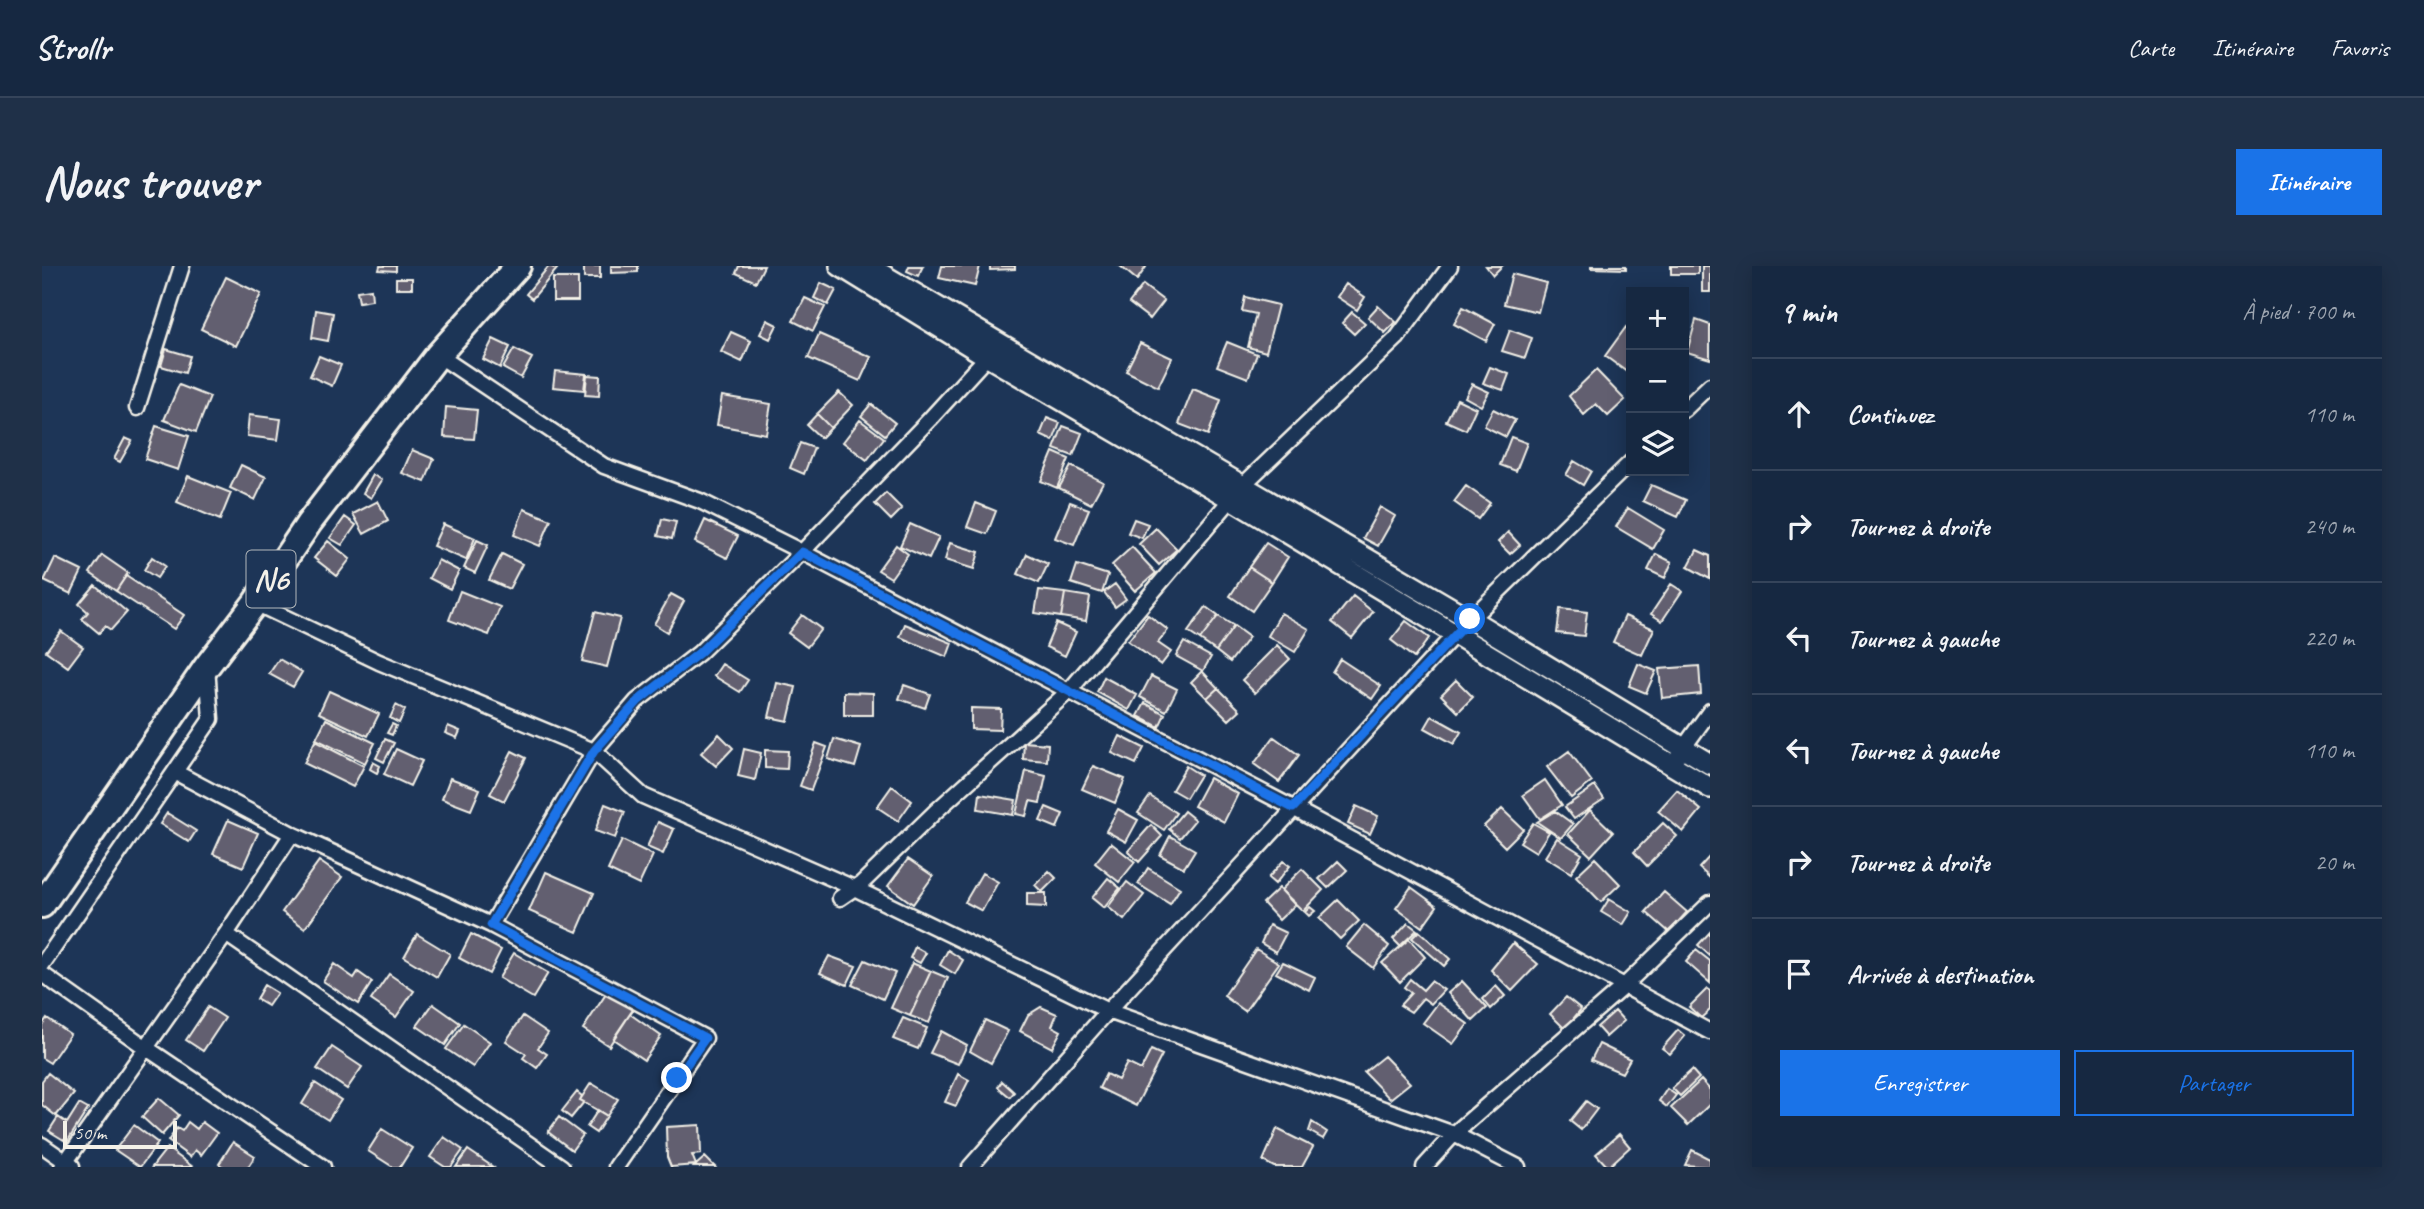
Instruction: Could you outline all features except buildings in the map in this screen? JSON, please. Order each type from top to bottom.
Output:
[{"type":"highway","name":"N6","points":[[42,905],[309,523],[438,355],[518,266]]},
{"type":"main road","points":[[840,266],[992,350],[1237,492],[1470,619],[1710,764]]},
{"type":"main road","points":[[868,266],[992,350]]},
{"type":"main road","points":[[1237,492],[1456,633],[1710,788]]},
{"type":"street","points":[[137,408],[182,266]]},
{"type":"street","points":[[841,898],[1069,691],[1237,492],[1397,338],[1450,266]]},
{"type":"street","points":[[491,925],[594,751],[638,701],[699,653],[802,552],[930,419],[992,350]]},
{"type":"street","points":[[438,355],[604,466],[700,501],[802,552],[1293,808],[1710,1032]]},
{"type":"street","points":[[1689,406],[1710,385]]},
{"type":"street","points":[[970,1167],[1108,1011],[1456,633],[1626,467]]},
{"type":"street","points":[[255,603],[379,662],[594,751],[643,796],[854,888],[1108,1011],[1454,1134],[1518,1167]]},
{"type":"street","points":[[42,965],[211,719],[207,666]]},
{"type":"street","points":[[1671,765],[1710,711]]},
{"type":"street","points":[[175,772],[292,834],[491,925],[705,1038],[616,1167]]},
{"type":"street","points":[[42,1145],[67,1165],[292,834]]},
{"type":"street","points":[[1424,1167],[1454,1134],[1624,986],[1710,903]]},
{"type":"street","points":[[226,934],[562,1167]]},
{"type":"street","points":[[42,974],[323,1167]]},
{"type":"route","points":[[677,1078],[705,1038],[491,925],[594,751],[638,701],[699,653],[802,552],[1293,808],[1470,619]]}]
